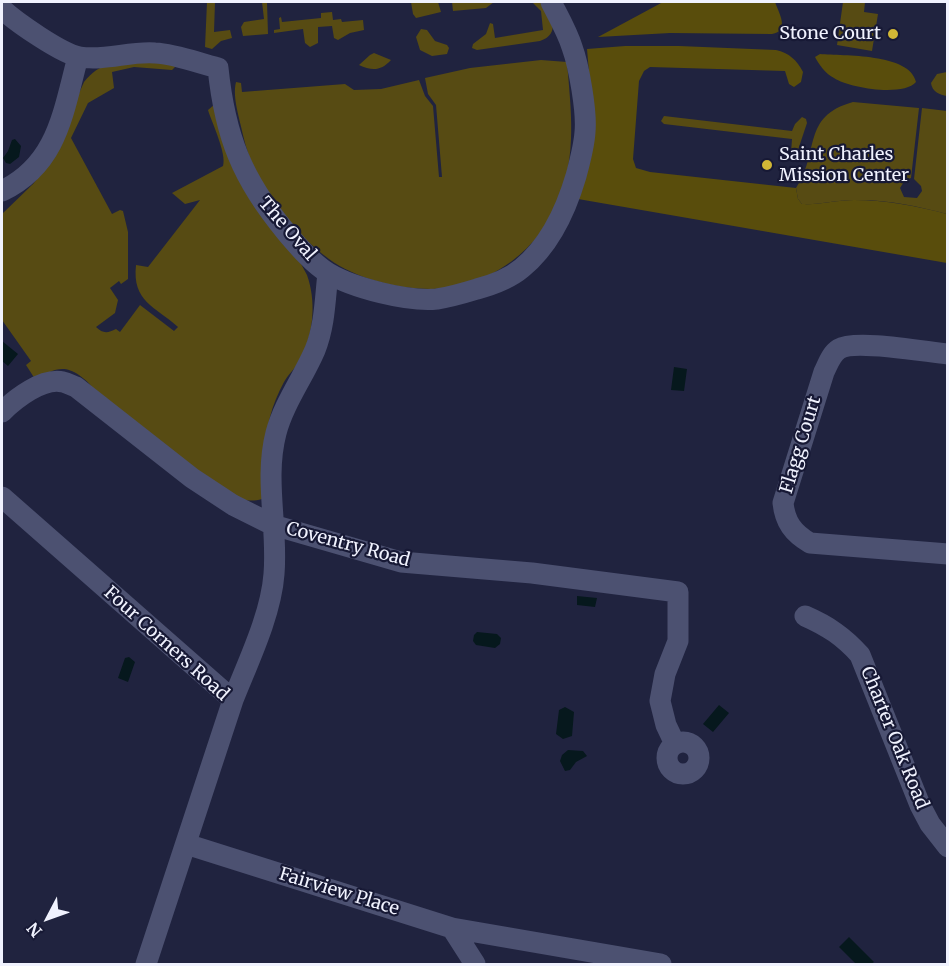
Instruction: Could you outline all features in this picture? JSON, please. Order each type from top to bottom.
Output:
[{"type":"street","name":"The Oval","points":[[78,57],[102,58],[154,53],[218,68],[230,134],[244,172],[266,208],[299,248],[328,273],[374,292],[411,299],[437,299],[488,286],[522,268],[542,247],[559,221],[568,201],[586,130],[573,48],[551,2]]},
{"type":"street","points":[[2,9],[23,26],[78,57],[54,140],[42,161],[24,178],[2,191]]},
{"type":"street","points":[[233,700],[263,624],[274,575],[270,480],[276,434],[285,407],[318,340],[323,324],[328,273]]},
{"type":"street","name":"Flagg Court","points":[[948,354],[863,345],[847,345],[837,350],[824,372],[783,503],[784,516],[790,527],[799,537],[810,543],[948,555]]},
{"type":"street","name":"Coventry Road","points":[[2,412],[15,399],[32,389],[48,382],[62,381],[76,387],[192,478],[233,505],[273,525],[401,562],[532,573],[678,592],[678,641],[664,674],[660,701],[666,725],[675,744]]},
{"type":"street","name":"Four Corners Road","points":[[2,497],[233,700],[146,964]]},
{"type":"street","name":"Charter Oak Road","points":[[805,616],[837,632],[860,656],[920,805],[930,824],[948,848]]},
{"type":"street","name":"Fairview Place","points":[[186,844],[452,927],[661,964]]},
{"type":"street","points":[[452,927],[475,964]]},
{"type":"shaded area","points":[[207,2],[215,2],[214,32],[230,30],[232,38],[221,41],[212,49],[205,47]]},
{"type":"shaded area","points":[[262,2],[267,2],[268,34],[243,36],[241,27],[244,22],[264,19]]},
{"type":"shaded area","points":[[411,2],[438,2],[441,12],[416,18]]},
{"type":"shaded area","points":[[452,2],[494,2],[486,8],[453,11]]},
{"type":"shaded area","points":[[532,2],[546,2],[553,25],[546,38],[540,41],[477,50],[472,48],[473,44],[486,34],[490,23],[493,24],[495,38],[543,30],[541,11]]},
{"type":"shaded area","points":[[663,2],[775,2],[782,25],[781,29],[772,34],[670,33],[598,37]]},
{"type":"shaded area","points":[[843,2],[865,2],[864,12],[878,14],[872,51],[837,45]]},
{"type":"shaded area","points":[[332,12],[333,20],[341,19],[342,22],[363,20],[364,30],[350,33],[338,40],[334,38],[332,26],[318,27],[318,43],[310,47],[305,43],[303,29],[274,33],[274,30],[280,29],[279,18],[281,17],[282,22],[321,18],[321,13]]},
{"type":"shaded area","points":[[421,29],[427,30],[435,41],[447,45],[449,48],[447,54],[432,56],[420,50],[416,37]]},
{"type":"shaded area","points":[[625,46],[776,50],[792,58],[803,72],[801,82],[794,87],[789,84],[785,71],[650,67],[644,71],[639,81],[633,159],[636,168],[650,172],[796,188],[798,199],[802,204],[866,200],[913,206],[947,214],[947,263],[578,199],[594,131],[587,49]]},
{"type":"shaded area","points":[[374,53],[391,60],[376,69],[359,65],[370,55]]},
{"type":"shaded area","points":[[820,54],[859,56],[889,61],[902,66],[911,73],[916,82],[909,87],[888,90],[851,85],[841,82],[826,72],[815,57]]},
{"type":"shaded area","points":[[541,60],[567,62],[571,132],[568,166],[559,201],[551,218],[527,249],[494,273],[460,286],[427,289],[392,285],[358,275],[329,259],[314,247],[287,220],[264,188],[248,153],[236,101],[236,82],[241,83],[242,92],[345,84],[354,90],[381,89],[419,80],[425,96],[433,106],[439,177],[442,177],[436,105],[428,94],[425,78],[470,68]]},
{"type":"shaded area","points":[[112,63],[179,63],[172,70],[134,67],[112,72],[114,88],[88,103],[71,138],[112,214],[123,211],[128,232],[128,279],[121,284],[119,281],[110,288],[118,300],[115,313],[96,327],[103,332],[116,329],[120,332],[140,305],[174,331],[178,327],[141,295],[136,277],[136,265],[148,267],[200,200],[185,204],[172,193],[223,166],[221,146],[208,110],[215,104],[307,275],[313,305],[309,337],[302,356],[284,382],[271,413],[265,447],[262,499],[244,500],[227,492],[98,396],[90,384],[73,371],[57,370],[35,379],[26,365],[31,361],[2,320],[2,214],[45,169],[84,82],[96,70]]},
{"type":"shaded area","points":[[948,72],[947,96],[935,91],[931,83],[937,74]]},
{"type":"shaded area","points":[[853,102],[919,108],[911,178],[905,180],[900,188],[904,197],[917,198],[922,191],[921,186],[914,179],[922,108],[947,111],[947,214],[913,206],[866,200],[802,204],[798,199],[796,188],[808,162],[818,126],[837,108]]},
{"type":"shaded area","points":[[664,116],[792,131],[802,117],[807,123],[794,156],[791,153],[792,139],[664,124],[661,121]]},
{"type":"shaded area","points":[[15,139],[21,146],[19,157],[10,164],[6,163],[3,158],[12,140]]},
{"type":"shaded area","points":[[2,341],[18,354],[8,366],[2,361]]},
{"type":"shaded area","points":[[674,367],[687,369],[684,391],[671,390]]},
{"type":"shaded area","points":[[577,596],[597,598],[595,607],[577,605]]},
{"type":"shaded area","points":[[477,632],[497,634],[501,638],[500,644],[495,648],[476,645],[473,641]]},
{"type":"shaded area","points":[[129,657],[135,662],[128,682],[118,678],[125,658]]},
{"type":"shaded area","points":[[719,705],[729,713],[713,732],[703,724]]},
{"type":"shaded area","points":[[565,707],[574,712],[572,736],[563,739],[556,734],[559,710]]},
{"type":"shaded area","points":[[568,750],[583,751],[587,756],[576,762],[570,770],[565,771],[560,761],[562,755]]},
{"type":"shaded area","points":[[849,937],[874,962],[856,964],[839,947]]},
{"type":"place","name":"Stone Court","points":[[893,34]]},
{"type":"place","name":"Saint Charles Mission Center","points":[[767,165]]}]
